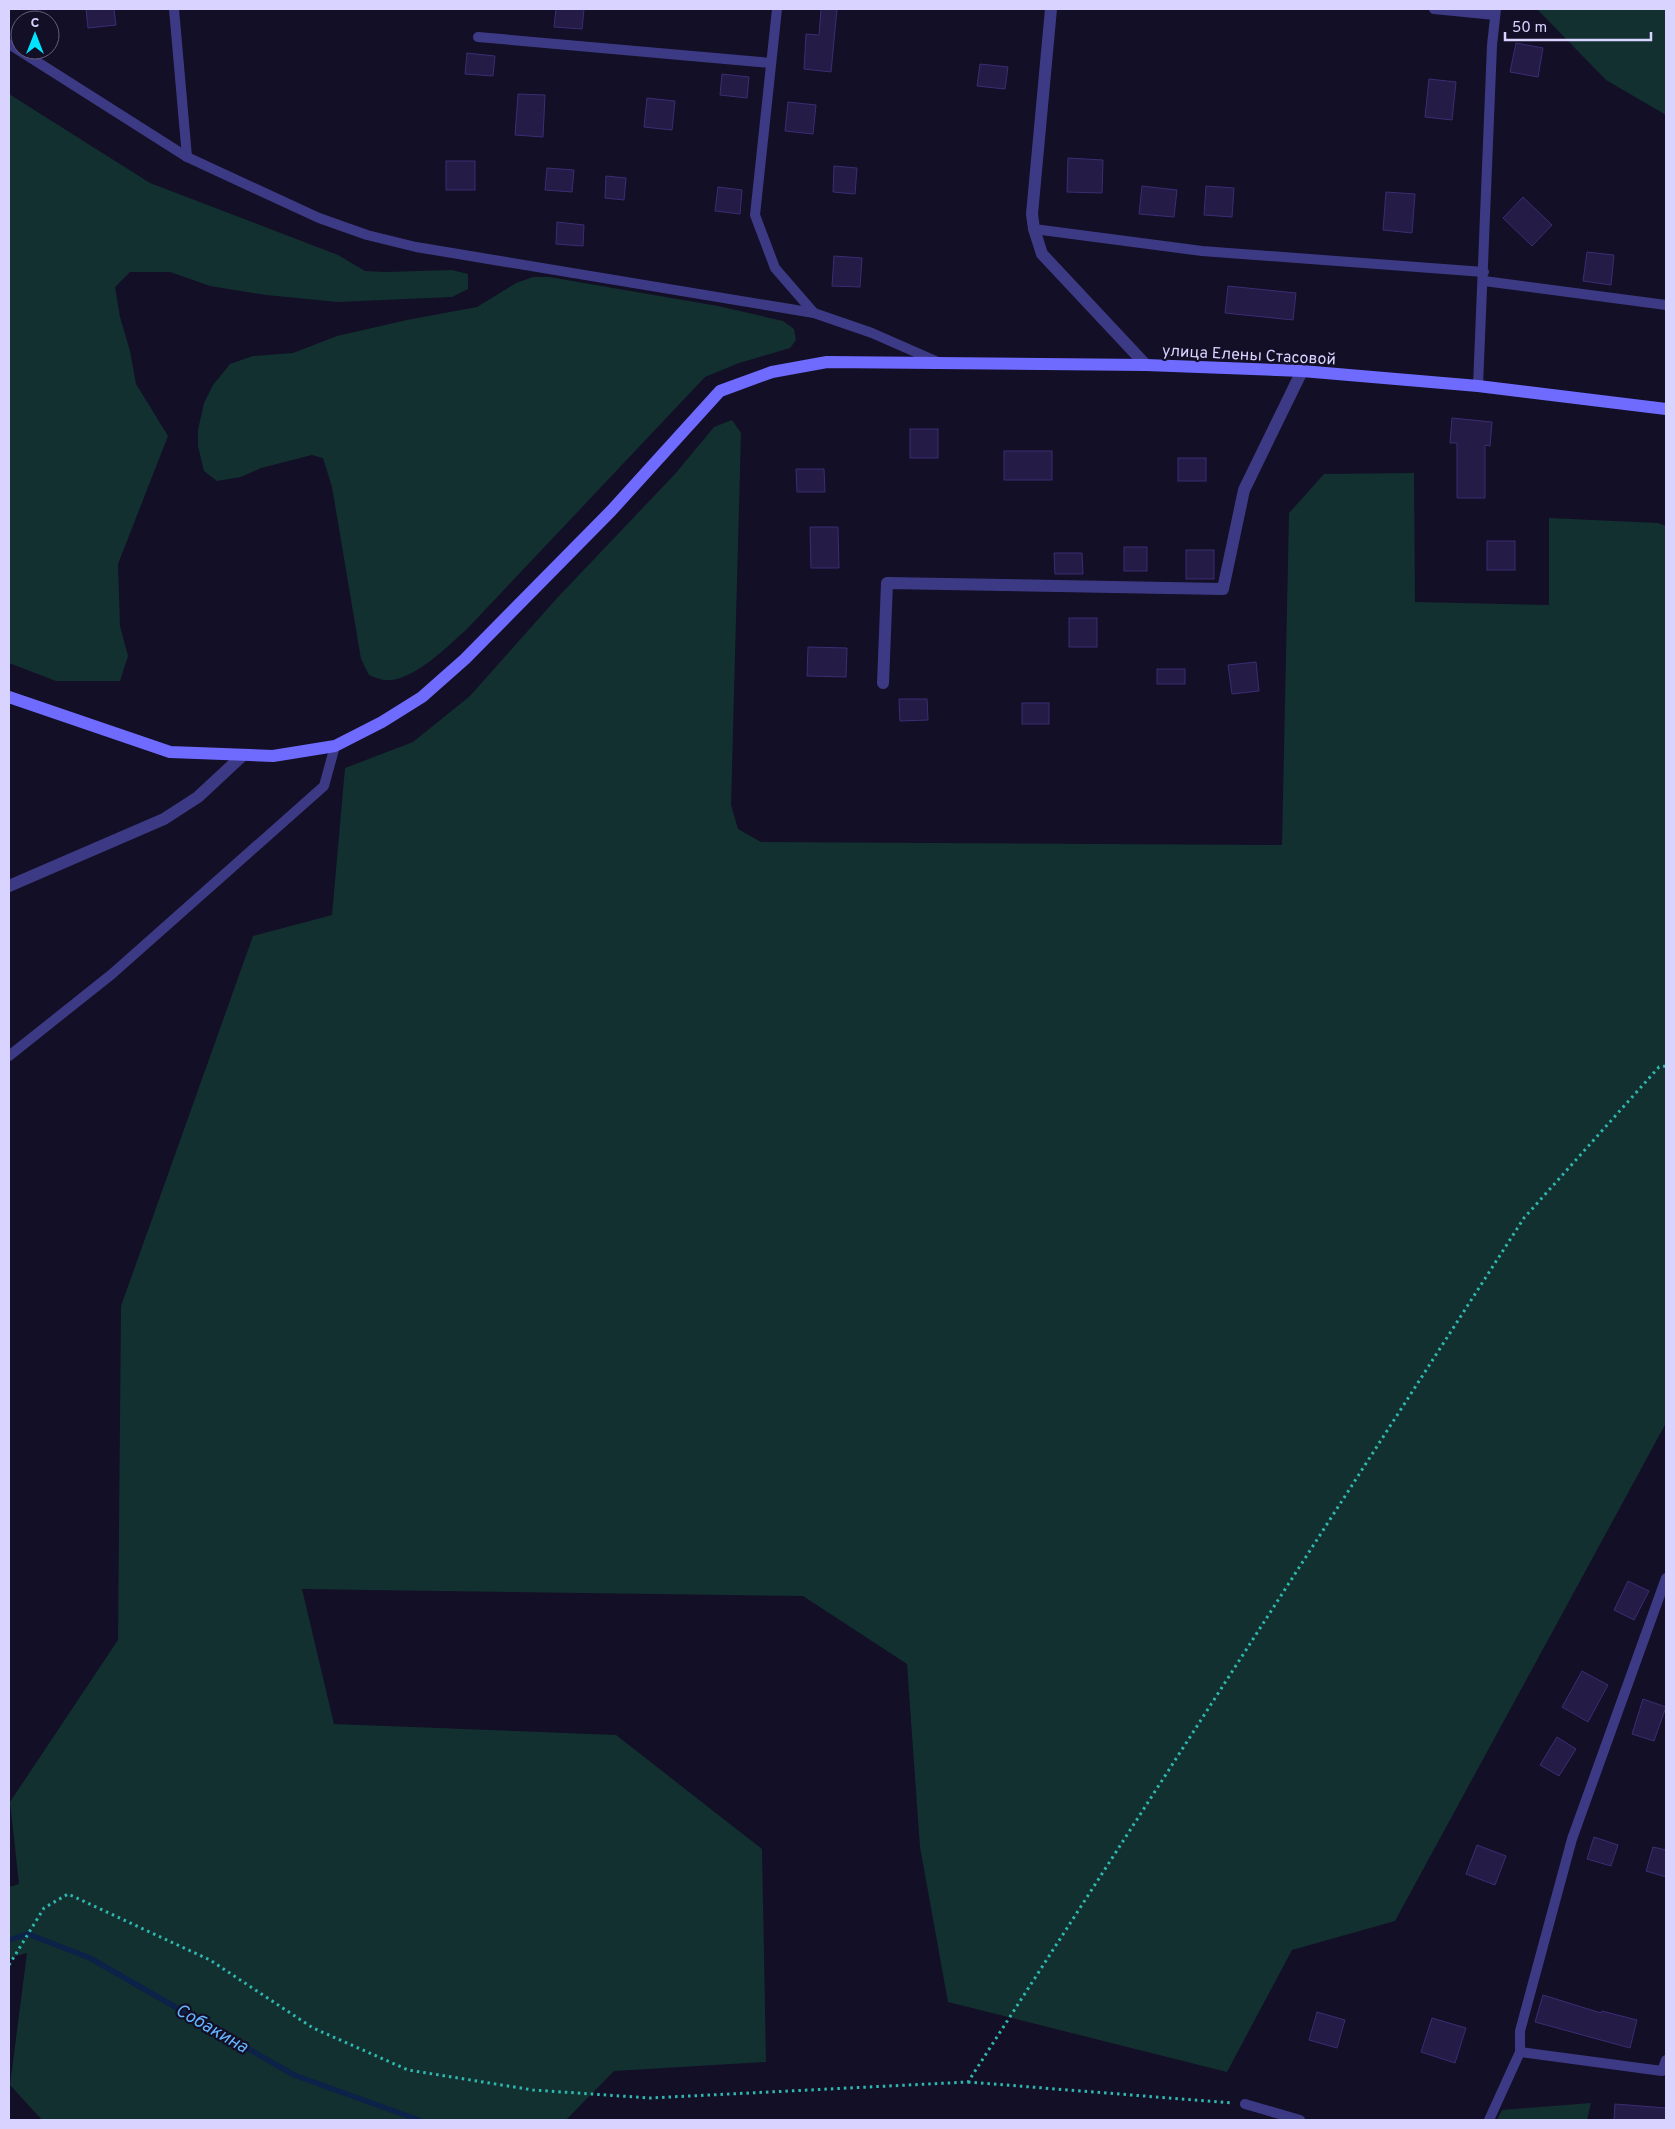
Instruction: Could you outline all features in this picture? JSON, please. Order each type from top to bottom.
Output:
[{"type":"main road","name":"улица Елены Стасовой","points":[[9,697],[170,752],[242,756],[291,754],[335,746],[382,722],[422,697],[465,660],[612,511],[720,391],[772,372],[828,362],[1146,365],[1302,371],[1478,386],[1666,409]]},
{"type":"street","points":[[1051,9],[1032,214],[1034,229],[1042,254],[1146,365]]},
{"type":"street","points":[[883,683],[887,583],[1223,589],[1244,490],[1302,371]]},
{"type":"street","points":[[9,886],[164,819],[198,797],[242,756]]},
{"type":"lane","points":[[174,9],[187,158]]},
{"type":"lane","points":[[778,9],[755,215],[775,268],[814,313]]},
{"type":"lane","points":[[1434,9],[1495,12],[1492,44],[1484,277],[1478,386]]},
{"type":"lane","points":[[478,37],[771,64]]},
{"type":"lane","points":[[9,44],[187,158],[319,218],[367,235],[416,247],[814,313],[872,333],[939,362]]},
{"type":"lane","points":[[1034,229],[1202,251],[1484,277],[1666,305]]},
{"type":"lane","points":[[9,1056],[112,974],[324,786],[335,746]]},
{"type":"lane","points":[[1489,2120],[1520,2052],[1520,2032],[1572,1839],[1666,1578]]},
{"type":"lane","points":[[1520,2052],[1664,2071],[1666,2060]]},
{"type":"lane","points":[[1245,2104],[1300,2120]]},
{"type":"path","points":[[968,2082],[1524,1218],[1660,1067],[1666,1066]]},
{"type":"path","points":[[9,1965],[44,1908],[68,1894],[210,1960],[313,2028],[408,2070],[533,2090],[650,2098],[968,2082],[1245,2104]]},
{"type":"green space","points":[[1537,9],[1666,9],[1666,115],[1606,80]]},
{"type":"green space","points":[[9,94],[150,183],[338,255],[365,271],[452,270],[468,274],[468,289],[452,297],[338,302],[266,295],[210,286],[170,272],[130,272],[115,287],[136,384],[168,436],[118,564],[120,626],[128,656],[120,681],[56,681],[9,663]]},
{"type":"green space","points":[[533,277],[549,277],[718,306],[783,321],[794,329],[796,340],[790,348],[739,363],[705,377],[466,630],[432,660],[412,673],[392,680],[383,680],[369,675],[361,659],[332,487],[323,458],[312,455],[261,468],[241,477],[217,481],[204,471],[198,446],[198,430],[204,403],[213,385],[230,364],[253,356],[293,353],[337,336],[477,307],[516,283]]},
{"type":"green space","points":[[732,420],[741,433],[731,805],[738,829],[761,842],[1282,845],[1289,513],[1324,474],[1414,473],[1415,602],[1549,605],[1549,518],[1658,523],[1666,526],[1666,1423],[1395,1921],[1292,1950],[1227,2072],[948,2002],[920,1847],[907,1664],[803,1596],[302,1589],[334,1724],[616,1735],[762,1849],[766,2062],[614,2071],[566,2120],[42,2120],[10,2085],[27,1953],[9,1958],[9,1887],[19,1884],[10,1802],[118,1640],[121,1306],[253,936],[332,915],[345,768],[413,742],[470,696],[558,597],[675,474],[714,427]]},
{"type":"green space","points":[[1591,2103],[1587,2120],[1497,2120],[1502,2110]]},
{"type":"building","points":[[86,9],[114,9],[116,25],[88,28]]},
{"type":"building","points":[[556,9],[584,9],[582,29],[554,27]]},
{"type":"building","points":[[821,9],[837,9],[831,72],[804,69],[806,34],[819,35]]},
{"type":"building","points":[[1516,43],[1543,48],[1538,77],[1510,72]]},
{"type":"building","points":[[467,53],[495,56],[493,76],[465,74]]},
{"type":"building","points":[[980,64],[1008,67],[1005,89],[977,86]]},
{"type":"building","points":[[722,74],[749,77],[747,98],[720,95]]},
{"type":"building","points":[[1429,79],[1456,82],[1452,120],[1425,117]]},
{"type":"building","points":[[518,94],[545,95],[543,137],[515,135]]},
{"type":"building","points":[[647,98],[675,101],[672,130],[644,127]]},
{"type":"building","points":[[788,102],[816,105],[813,134],[785,131]]},
{"type":"building","points":[[1068,158],[1103,160],[1102,193],[1067,192]]},
{"type":"building","points":[[446,161],[475,161],[475,190],[446,190]]},
{"type":"building","points":[[834,166],[857,168],[855,194],[833,192]]},
{"type":"building","points":[[547,168],[574,170],[572,192],[545,190]]},
{"type":"building","points":[[606,176],[626,178],[624,200],[605,198]]},
{"type":"building","points":[[1142,186],[1177,190],[1174,217],[1139,214]]},
{"type":"building","points":[[1206,186],[1234,188],[1232,217],[1204,215]]},
{"type":"building","points":[[718,187],[742,190],[740,214],[715,211]]},
{"type":"building","points":[[1386,192],[1415,194],[1412,233],[1383,230]]},
{"type":"building","points":[[1523,197],[1552,225],[1532,246],[1503,218]]},
{"type":"building","points":[[557,222],[584,225],[583,246],[556,244]]},
{"type":"building","points":[[1587,252],[1614,255],[1611,285],[1583,281]]},
{"type":"building","points":[[834,256],[862,258],[860,287],[832,286]]},
{"type":"building","points":[[1228,286],[1296,293],[1293,320],[1225,313]]},
{"type":"building","points":[[1452,418],[1492,422],[1490,446],[1485,445],[1485,498],[1457,498],[1457,443],[1450,443]]},
{"type":"building","points":[[910,429],[938,429],[938,458],[910,458]]},
{"type":"building","points":[[1004,451],[1052,451],[1052,480],[1004,480]]},
{"type":"building","points":[[1178,458],[1206,458],[1206,481],[1178,481]]},
{"type":"building","points":[[796,469],[824,469],[825,492],[797,492]]},
{"type":"building","points":[[810,527],[838,527],[839,568],[811,568]]},
{"type":"building","points":[[1487,541],[1515,541],[1515,570],[1487,570]]},
{"type":"building","points":[[1124,547],[1147,547],[1147,571],[1124,571]]},
{"type":"building","points":[[1186,550],[1214,550],[1214,579],[1186,579]]},
{"type":"building","points":[[1054,553],[1082,553],[1083,574],[1055,574]]},
{"type":"building","points":[[1069,618],[1097,618],[1097,647],[1069,647]]},
{"type":"building","points":[[808,647],[847,648],[846,677],[807,676]]},
{"type":"building","points":[[1256,662],[1259,691],[1232,694],[1228,665]]},
{"type":"building","points":[[1157,669],[1185,669],[1185,684],[1157,684]]},
{"type":"building","points":[[899,699],[927,699],[928,720],[900,721]]},
{"type":"building","points":[[1022,703],[1049,703],[1049,724],[1022,724]]},
{"type":"building","points":[[1628,1581],[1649,1591],[1634,1620],[1614,1610]]},
{"type":"building","points":[[1582,1671],[1608,1685],[1588,1722],[1562,1707]]},
{"type":"building","points":[[1643,1699],[1666,1707],[1654,1741],[1632,1734]]},
{"type":"building","points":[[1557,1737],[1576,1749],[1559,1776],[1540,1765]]},
{"type":"building","points":[[1594,1837],[1618,1845],[1611,1866],[1587,1859]]},
{"type":"building","points":[[1477,1845],[1506,1856],[1495,1885],[1466,1874]]},
{"type":"building","points":[[1653,1847],[1666,1850],[1666,1877],[1646,1871]]},
{"type":"building","points":[[1543,1995],[1601,2013],[1602,2011],[1637,2020],[1630,2048],[1535,2022]]},
{"type":"building","points":[[1317,2012],[1345,2020],[1337,2048],[1309,2040]]},
{"type":"building","points":[[1432,2018],[1466,2028],[1455,2063],[1421,2052]]},
{"type":"building","points":[[1615,2104],[1666,2108],[1666,2120],[1614,2120]]},
{"type":"waterway","name":"Собакина","points":[[9,1940],[28,1934],[90,1958],[294,2075],[419,2120]]}]
